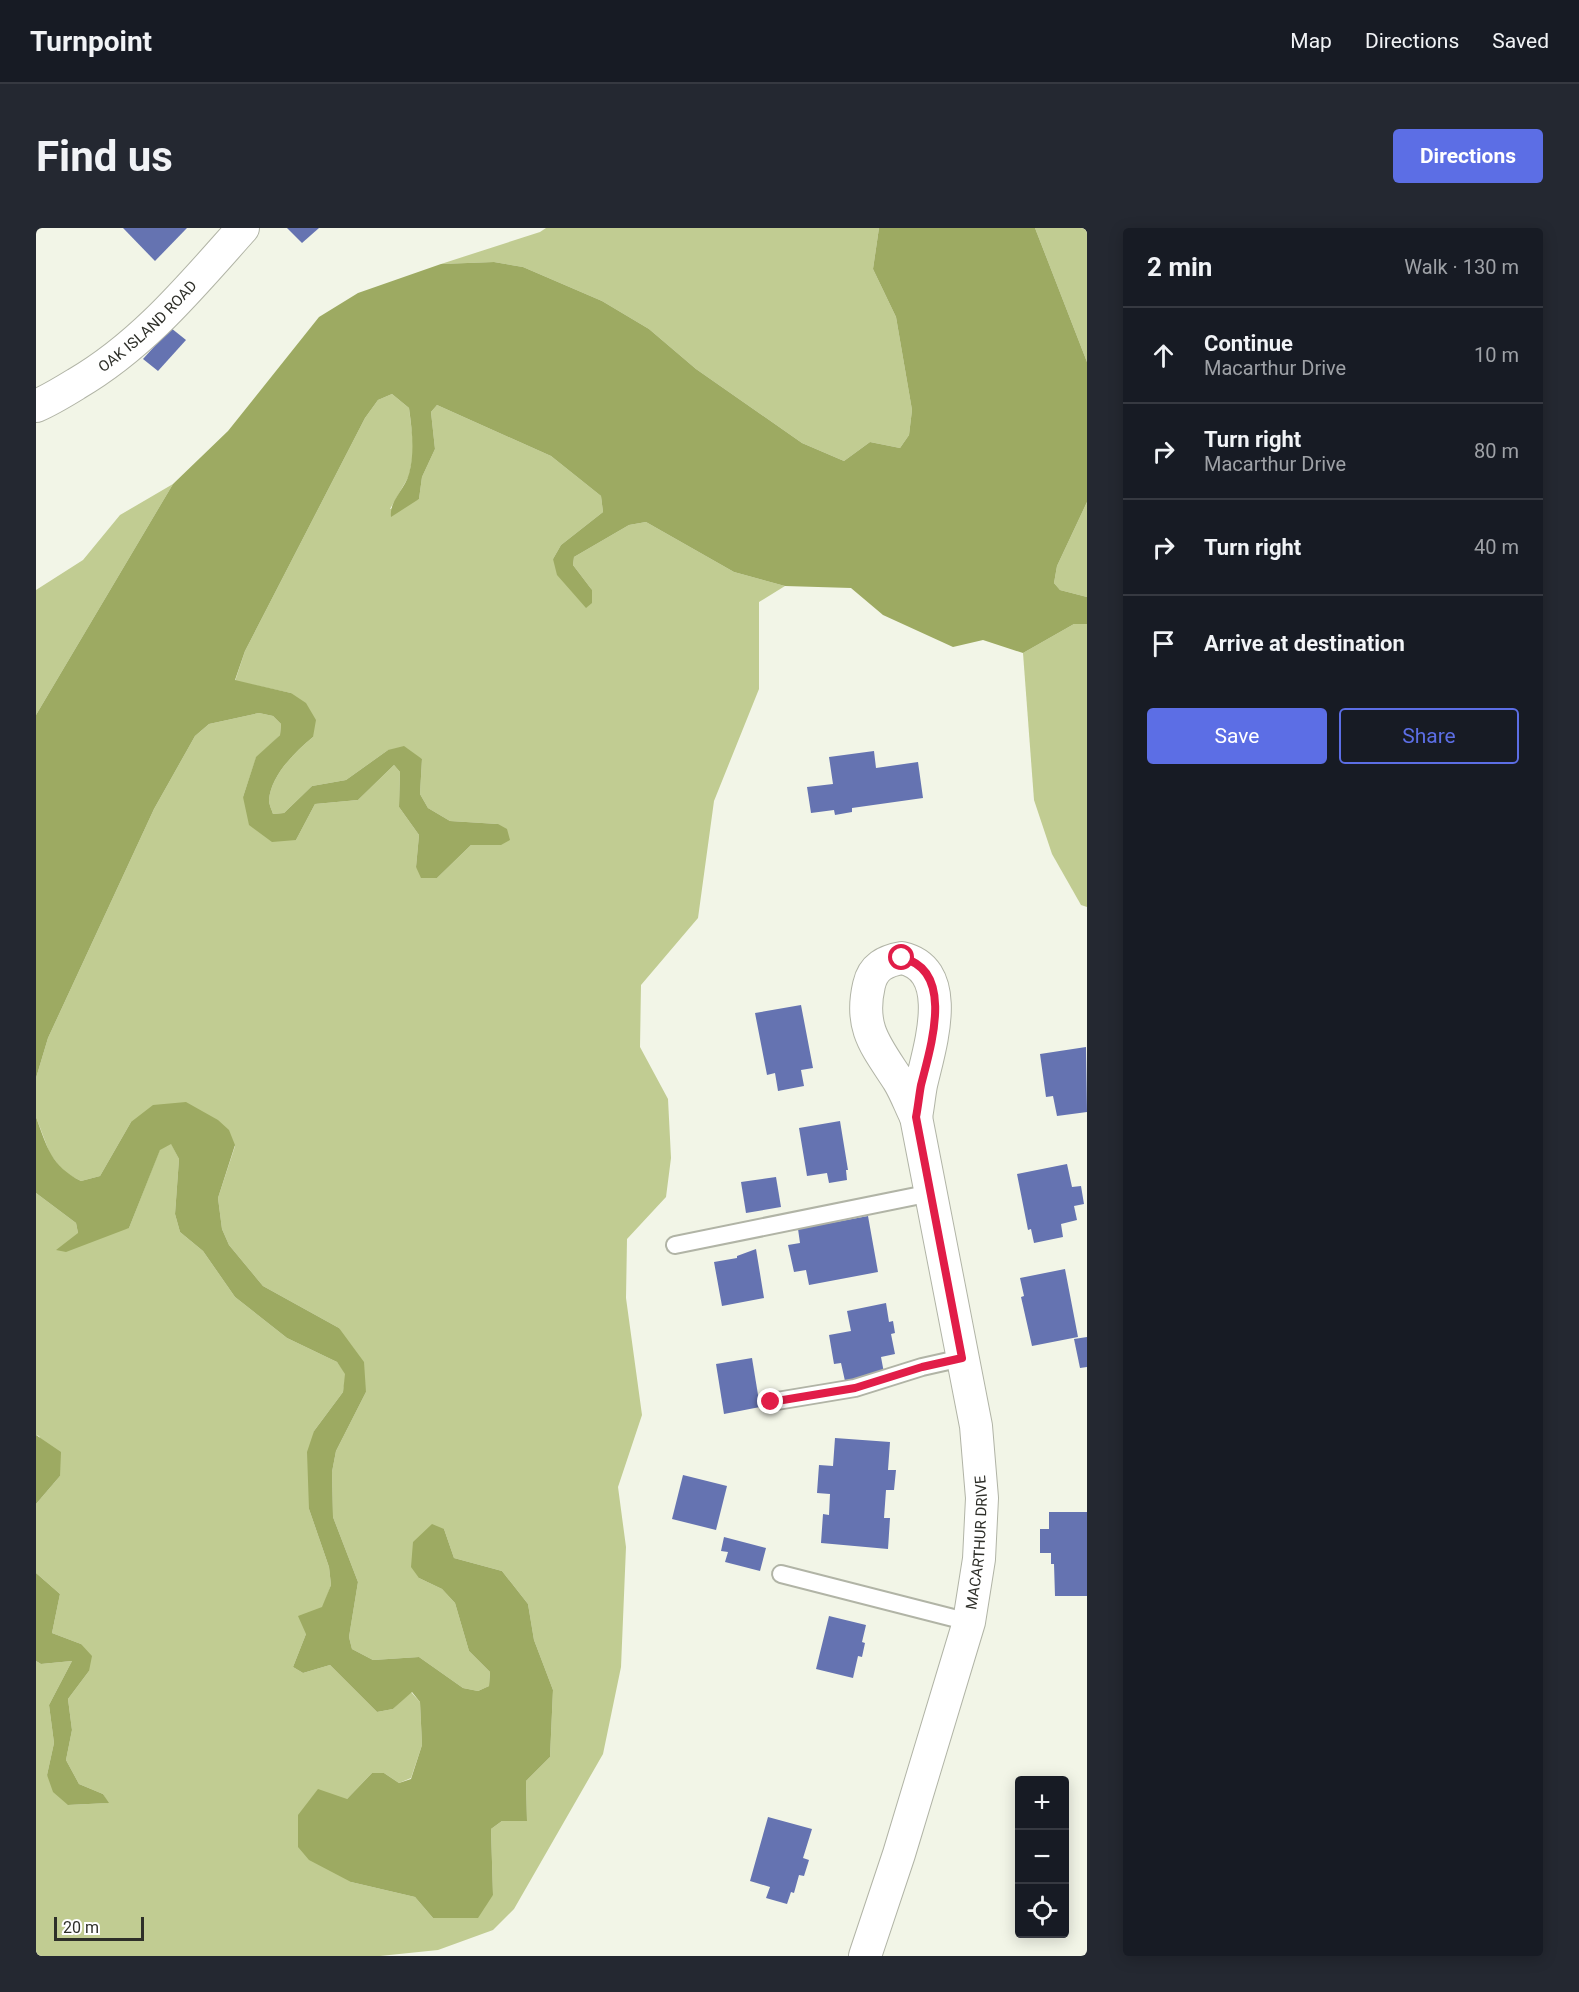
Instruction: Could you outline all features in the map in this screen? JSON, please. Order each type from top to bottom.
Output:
[{"type":"street","name":"OAK ISLAND ROAD","points":[[36,406],[96,373],[131,346],[179,300],[243,228]]},
{"type":"street","name":"MACARTHUR DRIVE","points":[[865,1956],[969,1622],[979,1559],[982,1498],[976,1426],[916,1117]]},
{"type":"lane","points":[[675,1245],[931,1193]]},
{"type":"lane","points":[[771,1402],[855,1388],[922,1367],[962,1358]]},
{"type":"lane","points":[[782,1574],[969,1622]]},
{"type":"shaded area","points":[[546,228],[879,228],[873,269],[896,317],[912,410],[909,435],[900,448],[870,442],[844,461],[802,443],[696,369],[649,329],[602,301],[523,267],[494,262],[441,264],[540,232]]},
{"type":"shaded area","points":[[879,228],[1035,228],[1087,362],[1087,502],[1057,566],[1054,583],[1060,590],[1087,597],[1087,624],[1074,624],[1023,653],[983,640],[953,647],[883,615],[851,588],[785,586],[734,572],[646,522],[629,525],[574,557],[573,565],[592,590],[592,603],[586,608],[557,575],[553,559],[561,545],[603,512],[601,496],[551,456],[437,405],[431,412],[435,449],[422,477],[419,499],[391,517],[392,506],[404,485],[411,466],[411,425],[409,408],[392,394],[378,400],[365,418],[245,651],[235,680],[291,693],[306,703],[316,720],[313,737],[292,757],[274,782],[269,800],[270,806],[273,814],[284,813],[312,786],[346,780],[388,750],[404,746],[422,759],[420,794],[428,808],[450,821],[498,824],[507,829],[510,840],[501,845],[471,845],[437,878],[421,878],[416,867],[419,835],[399,807],[400,772],[394,765],[358,800],[315,804],[296,840],[272,842],[249,825],[243,797],[256,757],[280,735],[281,724],[273,716],[259,713],[209,724],[195,736],[154,809],[48,1038],[36,1078],[36,715],[173,484],[228,431],[319,317],[358,293],[441,264],[494,262],[523,267],[602,301],[649,329],[696,369],[802,443],[844,461],[870,442],[900,448],[909,435],[912,410],[896,317],[873,269]]},
{"type":"shaded area","points":[[1035,228],[1087,228],[1087,362]]},
{"type":"shaded area","points":[[392,394],[409,408],[414,449],[409,476],[390,509],[419,499],[422,477],[435,449],[431,412],[437,405],[551,456],[601,496],[603,512],[561,545],[553,559],[592,590],[573,565],[574,557],[629,525],[646,522],[734,572],[785,586],[759,602],[759,689],[714,801],[698,918],[641,985],[640,1047],[668,1099],[671,1158],[666,1197],[627,1239],[626,1298],[642,1415],[618,1487],[626,1547],[621,1667],[603,1754],[514,1909],[493,1930],[438,1950],[380,1956],[36,1956],[36,1661],[41,1664],[72,1661],[49,1705],[54,1743],[47,1775],[69,1805],[108,1803],[103,1794],[79,1784],[66,1760],[72,1730],[68,1699],[89,1671],[81,1644],[52,1633],[60,1594],[36,1573],[36,1504],[60,1476],[39,1436],[36,1435],[36,1193],[76,1223],[78,1233],[129,1228],[160,1149],[171,1143],[179,1159],[175,1214],[180,1232],[203,1251],[235,1297],[287,1338],[337,1362],[346,1374],[343,1392],[314,1431],[309,1509],[329,1567],[331,1585],[323,1607],[306,1634],[293,1667],[303,1673],[330,1665],[377,1712],[393,1709],[411,1692],[420,1702],[422,1745],[411,1778],[399,1783],[384,1773],[372,1773],[347,1799],[351,1882],[415,1897],[433,1918],[493,1895],[491,1829],[502,1821],[527,1820],[526,1781],[550,1757],[553,1690],[534,1640],[528,1604],[502,1571],[454,1558],[444,1529],[419,1578],[442,1589],[455,1603],[469,1651],[490,1672],[489,1686],[478,1691],[463,1688],[419,1657],[373,1660],[352,1649],[349,1637],[358,1582],[333,1517],[332,1472],[336,1451],[366,1392],[339,1328],[263,1286],[229,1245],[222,1229],[218,1198],[235,1146],[131,1122],[100,1176],[81,1181],[65,1173],[50,1154],[36,1117],[36,1078],[48,1038],[154,809],[195,736],[209,724],[259,713],[273,716],[281,724],[280,735],[256,758],[243,797],[296,840],[315,804],[358,800],[394,765],[400,772],[399,807],[419,835],[416,867],[437,878],[471,845],[501,845],[498,824],[450,821],[428,808],[420,794],[422,759],[388,750],[346,780],[312,786],[284,813],[273,814],[269,800],[274,782],[292,757],[313,737],[291,693],[235,681],[245,651],[365,418],[378,400]]},
{"type":"shaded area","points":[[173,484],[36,715],[36,590],[83,560],[120,515]]},
{"type":"shaded area","points":[[1087,502],[1087,597],[1060,590],[1054,583],[1057,566]]},
{"type":"shaded area","points":[[1074,624],[1087,624],[1087,907],[1081,905],[1052,854],[1034,800],[1023,653]]},
{"type":"shaded area","points":[[186,1102],[218,1120],[229,1130],[235,1145],[218,1198],[222,1229],[229,1245],[263,1286],[339,1328],[364,1362],[366,1392],[336,1451],[332,1472],[333,1517],[358,1582],[349,1637],[352,1649],[373,1660],[419,1657],[463,1688],[478,1691],[489,1686],[490,1672],[469,1651],[455,1603],[442,1589],[419,1578],[411,1567],[413,1542],[432,1524],[444,1529],[454,1558],[502,1571],[528,1604],[534,1640],[553,1690],[550,1757],[526,1781],[527,1821],[502,1821],[491,1829],[493,1895],[478,1918],[433,1918],[415,1897],[351,1882],[309,1860],[298,1847],[298,1815],[318,1789],[347,1799],[372,1773],[384,1773],[399,1783],[411,1779],[422,1745],[420,1702],[412,1692],[393,1709],[377,1712],[330,1665],[303,1673],[293,1667],[306,1634],[298,1616],[322,1607],[331,1585],[329,1567],[309,1509],[307,1452],[314,1431],[343,1392],[345,1374],[337,1362],[287,1338],[235,1297],[203,1251],[180,1232],[175,1214],[179,1159],[171,1144],[160,1150],[129,1228],[66,1252],[56,1250],[78,1233],[76,1223],[36,1193],[36,1117],[51,1155],[63,1169],[81,1181],[100,1176],[131,1122],[153,1105]]},
{"type":"shaded area","points":[[36,1435],[61,1452],[60,1476],[36,1504]]},
{"type":"shaded area","points":[[36,1573],[60,1594],[52,1633],[81,1644],[92,1656],[89,1671],[68,1699],[72,1730],[66,1760],[79,1784],[103,1794],[109,1803],[68,1805],[53,1792],[47,1775],[54,1743],[49,1705],[72,1661],[41,1664],[36,1661]]},
{"type":"building","points":[[123,228],[187,228],[155,261]]},
{"type":"building","points":[[287,228],[319,228],[302,243]]},
{"type":"building","points":[[171,328],[186,340],[158,371],[143,359]]},
{"type":"building","points":[[874,751],[876,768],[918,762],[923,798],[852,808],[852,812],[835,815],[834,810],[811,813],[807,787],[833,784],[829,757]]},
{"type":"building","points":[[801,1005],[813,1068],[801,1070],[804,1086],[778,1091],[775,1073],[767,1075],[755,1013]]},
{"type":"building","points":[[1086,1047],[1087,1112],[1057,1116],[1053,1096],[1046,1097],[1040,1054]]},
{"type":"building","points":[[840,1121],[848,1170],[846,1170],[847,1180],[829,1183],[827,1173],[807,1176],[799,1128]]},
{"type":"building","points":[[1067,1164],[1072,1187],[1081,1186],[1084,1204],[1074,1206],[1077,1220],[1061,1224],[1063,1237],[1034,1243],[1031,1229],[1028,1230],[1017,1174]]},
{"type":"building","points":[[776,1177],[781,1207],[746,1213],[741,1182]]},
{"type":"building","points":[[868,1216],[878,1272],[809,1285],[806,1270],[794,1272],[788,1245],[800,1243],[798,1229]]},
{"type":"building","points":[[756,1249],[764,1298],[722,1306],[714,1262],[737,1258],[737,1256]]},
{"type":"building","points":[[1065,1269],[1078,1337],[1032,1346],[1021,1297],[1024,1296],[1020,1278]]},
{"type":"building","points":[[886,1303],[889,1322],[893,1321],[895,1333],[891,1334],[895,1354],[881,1357],[884,1373],[845,1381],[841,1363],[834,1364],[829,1335],[851,1331],[847,1311]]},
{"type":"building","points":[[1087,1337],[1087,1367],[1080,1368],[1074,1339]]},
{"type":"building","points":[[752,1358],[760,1407],[724,1414],[716,1364]]},
{"type":"building","points":[[835,1438],[890,1442],[888,1470],[896,1470],[894,1490],[886,1490],[884,1518],[890,1518],[888,1549],[821,1543],[823,1514],[829,1515],[830,1494],[817,1493],[819,1465],[833,1466]]},
{"type":"building","points":[[683,1475],[727,1486],[716,1530],[672,1519]]},
{"type":"building","points":[[1049,1512],[1087,1512],[1087,1596],[1055,1596],[1054,1564],[1051,1564],[1051,1553],[1040,1553],[1040,1529],[1049,1529]]},
{"type":"building","points":[[724,1537],[766,1548],[760,1571],[725,1562],[728,1552],[721,1551]]},
{"type":"building","points":[[829,1616],[866,1625],[862,1642],[865,1643],[862,1657],[858,1656],[853,1678],[816,1669]]},
{"type":"building","points":[[768,1817],[812,1829],[803,1858],[809,1860],[804,1876],[799,1875],[794,1893],[791,1892],[787,1904],[766,1898],[770,1887],[750,1881]]},
{"type":"route","points":[[771,1402],[855,1388],[922,1367],[962,1358],[920,1128],[916,1117],[920,1088],[930,1050],[935,994],[927,975],[913,960],[902,958]]}]
